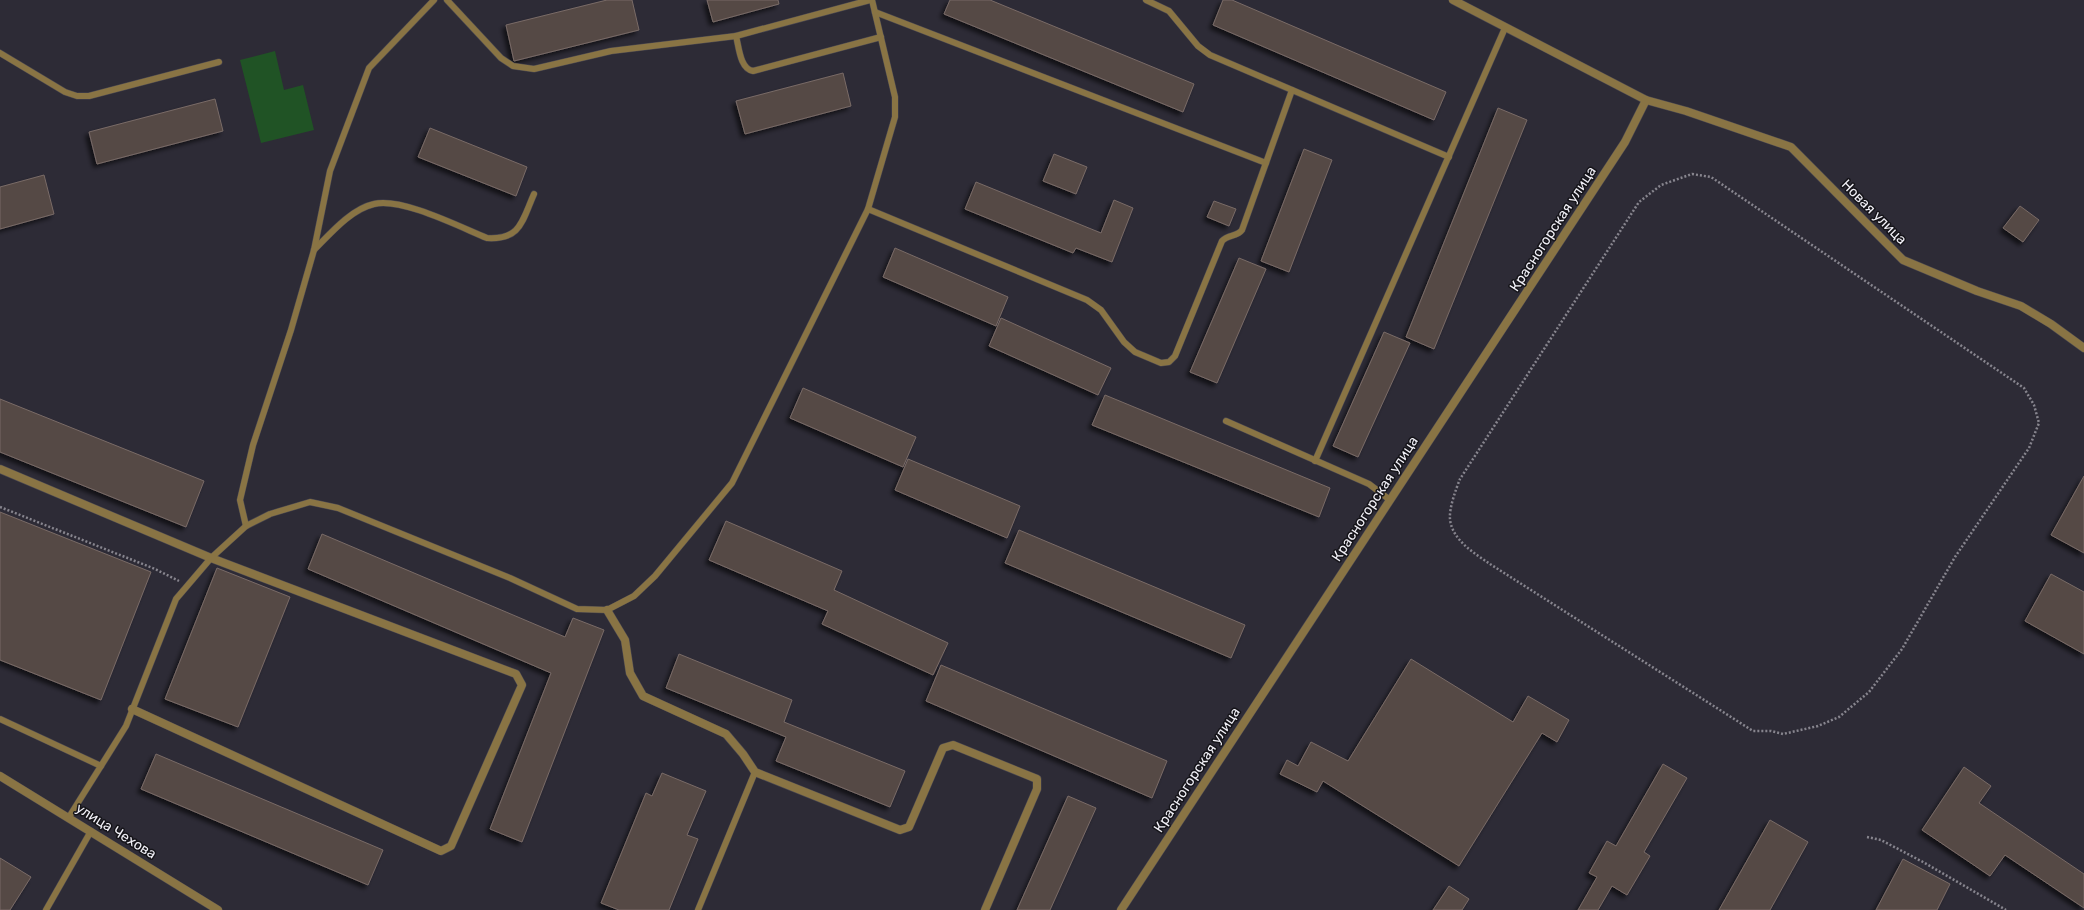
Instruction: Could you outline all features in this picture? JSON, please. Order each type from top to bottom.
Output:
[{"type":"street","name":"Новая улица","points":[[1453,0],[1646,100],[1686,110],[1790,147],[1903,260],[1977,291],[2021,306],[2051,324],[2084,348]]},
{"type":"street","name":"Красногорская улица","points":[[1121,910],[1626,142],[1646,100]]},
{"type":"street","points":[[0,469],[212,558],[516,674],[522,685],[451,846],[442,851],[132,709]]},
{"type":"street","points":[[607,610],[624,640],[630,673],[643,696],[726,734],[743,754],[755,772],[900,830],[909,827],[942,748],[953,745],[1036,779],[1037,789],[985,910]]},
{"type":"street","name":"улица Чехова","points":[[0,776],[69,817],[218,910]]},
{"type":"lane","points":[[246,526],[240,500],[250,459],[291,330],[314,250],[330,171],[369,68],[434,0]]},
{"type":"lane","points":[[69,817],[126,726],[176,599],[212,558],[246,526],[270,514],[310,502],[338,508],[510,578],[577,608],[607,610],[634,596],[655,576],[732,483],[868,209],[895,117],[895,97],[871,0],[736,36],[611,51],[534,69],[525,69],[513,66],[501,58],[447,0]]},
{"type":"lane","points":[[1146,0],[1169,11],[1204,51],[1448,157]]},
{"type":"lane","points":[[875,12],[1266,163]]},
{"type":"lane","points":[[1315,461],[1505,28]]},
{"type":"lane","points":[[736,36],[743,65],[748,70],[753,71],[881,37]]},
{"type":"lane","points":[[0,53],[65,92],[77,96],[89,96],[218,62]]},
{"type":"lane","points":[[868,209],[1094,304],[1101,310],[1129,348],[1161,363],[1169,362],[1175,356],[1222,241],[1226,237],[1239,233],[1242,230],[1292,90]]},
{"type":"lane","points":[[314,250],[347,218],[373,204],[397,203],[487,238],[501,238],[512,234],[519,228],[534,194]]},
{"type":"lane","points":[[1226,421],[1369,484],[1390,500]]},
{"type":"lane","points":[[0,719],[100,766]]},
{"type":"lane","points":[[698,910],[755,772]]},
{"type":"lane","points":[[46,910],[91,831]]},
{"type":"path","points":[[1692,174],[1711,177],[2024,388],[2034,405],[2039,423],[2029,448],[1956,557],[1902,649],[1868,692],[1839,717],[1818,726],[1802,730],[1783,734],[1771,731],[1753,731],[1469,550],[1458,537],[1450,518],[1460,479],[1639,202],[1661,185],[1692,174]]},
{"type":"path","points":[[0,507],[155,569],[187,586]]},
{"type":"path","points":[[1867,837],[1881,840],[1909,854],[2006,910]]},
{"type":"green space","points":[[275,51],[284,90],[303,85],[314,130],[261,143],[240,60]]},
{"type":"building","points":[[607,0],[632,0],[639,30],[514,61],[506,25]]},
{"type":"building","points":[[707,0],[778,0],[779,4],[713,22]]},
{"type":"building","points":[[950,0],[990,0],[1194,84],[1183,112],[944,14]]},
{"type":"building","points":[[1223,0],[1232,0],[1446,92],[1434,120],[1213,25]]},
{"type":"building","points":[[843,73],[851,106],[745,134],[736,101]]},
{"type":"building","points":[[215,99],[223,131],[97,164],[89,132]]},
{"type":"building","points":[[1498,108],[1527,120],[1434,349],[1406,337]]},
{"type":"building","points":[[430,128],[527,167],[516,196],[418,157]]},
{"type":"building","points":[[1304,149],[1332,160],[1289,272],[1261,261]]},
{"type":"building","points":[[1054,154],[1087,167],[1076,194],[1043,181]]},
{"type":"building","points":[[44,175],[54,214],[0,229],[0,187]]},
{"type":"building","points":[[976,182],[1101,233],[1114,200],[1133,208],[1112,262],[1076,248],[1073,253],[965,209]]},
{"type":"building","points":[[1214,201],[1236,209],[1229,226],[1207,217]]},
{"type":"building","points":[[2020,206],[2039,220],[2023,242],[2003,228]]},
{"type":"building","points":[[895,248],[1008,297],[996,326],[883,277]]},
{"type":"building","points":[[1239,258],[1266,269],[1217,383],[1190,372]]},
{"type":"building","points":[[1001,318],[1111,368],[1098,395],[989,346]]},
{"type":"building","points":[[1384,332],[1410,343],[1358,457],[1333,446]]},
{"type":"building","points":[[803,388],[916,437],[903,467],[790,418]]},
{"type":"building","points":[[1105,395],[1330,488],[1319,517],[1092,425]]},
{"type":"building","points":[[0,399],[204,481],[186,527],[0,452]]},
{"type":"building","points":[[908,459],[1020,506],[1007,538],[895,490]]},
{"type":"building","points":[[2084,476],[2084,553],[2051,535]]},
{"type":"building","points":[[0,512],[151,572],[101,700],[0,660]]},
{"type":"building","points":[[726,521],[842,571],[834,590],[948,643],[933,675],[822,624],[828,611],[709,560]]},
{"type":"building","points":[[1019,530],[1245,625],[1231,658],[1005,563]]},
{"type":"building","points":[[322,534],[565,637],[573,618],[604,630],[522,842],[490,829],[551,673],[308,569]]},
{"type":"building","points":[[217,568],[290,597],[238,727],[165,699]]},
{"type":"building","points":[[2051,574],[2084,592],[2084,654],[2025,621]]},
{"type":"building","points":[[679,654],[792,700],[784,722],[905,771],[890,807],[776,761],[786,737],[666,688]]},
{"type":"building","points":[[1411,659],[1513,722],[1528,696],[1569,720],[1557,742],[1542,733],[1459,866],[1323,781],[1317,792],[1280,774],[1287,760],[1298,766],[1311,742],[1348,761]]},
{"type":"building","points":[[941,665],[1167,761],[1152,798],[926,701]]},
{"type":"building","points":[[156,754],[383,850],[368,885],[141,789]]},
{"type":"building","points":[[1663,764],[1687,778],[1644,852],[1650,856],[1627,895],[1612,886],[1598,910],[1578,910],[1597,877],[1589,873],[1607,841],[1616,846]]},
{"type":"building","points":[[1964,767],[1991,786],[1979,803],[2084,874],[2084,908],[2005,855],[1990,876],[1922,830]]},
{"type":"building","points":[[662,773],[706,791],[687,835],[698,839],[669,910],[619,910],[601,903],[646,793],[652,796]]},
{"type":"building","points":[[1068,796],[1096,808],[1050,910],[1017,910]]},
{"type":"building","points":[[1770,820],[1808,842],[1770,910],[1719,910]]},
{"type":"building","points":[[0,858],[31,877],[10,910],[0,910]]},
{"type":"building","points":[[1903,859],[1950,884],[1937,910],[1876,910]]},
{"type":"building","points":[[1449,886],[1469,899],[1462,910],[1433,910]]}]
